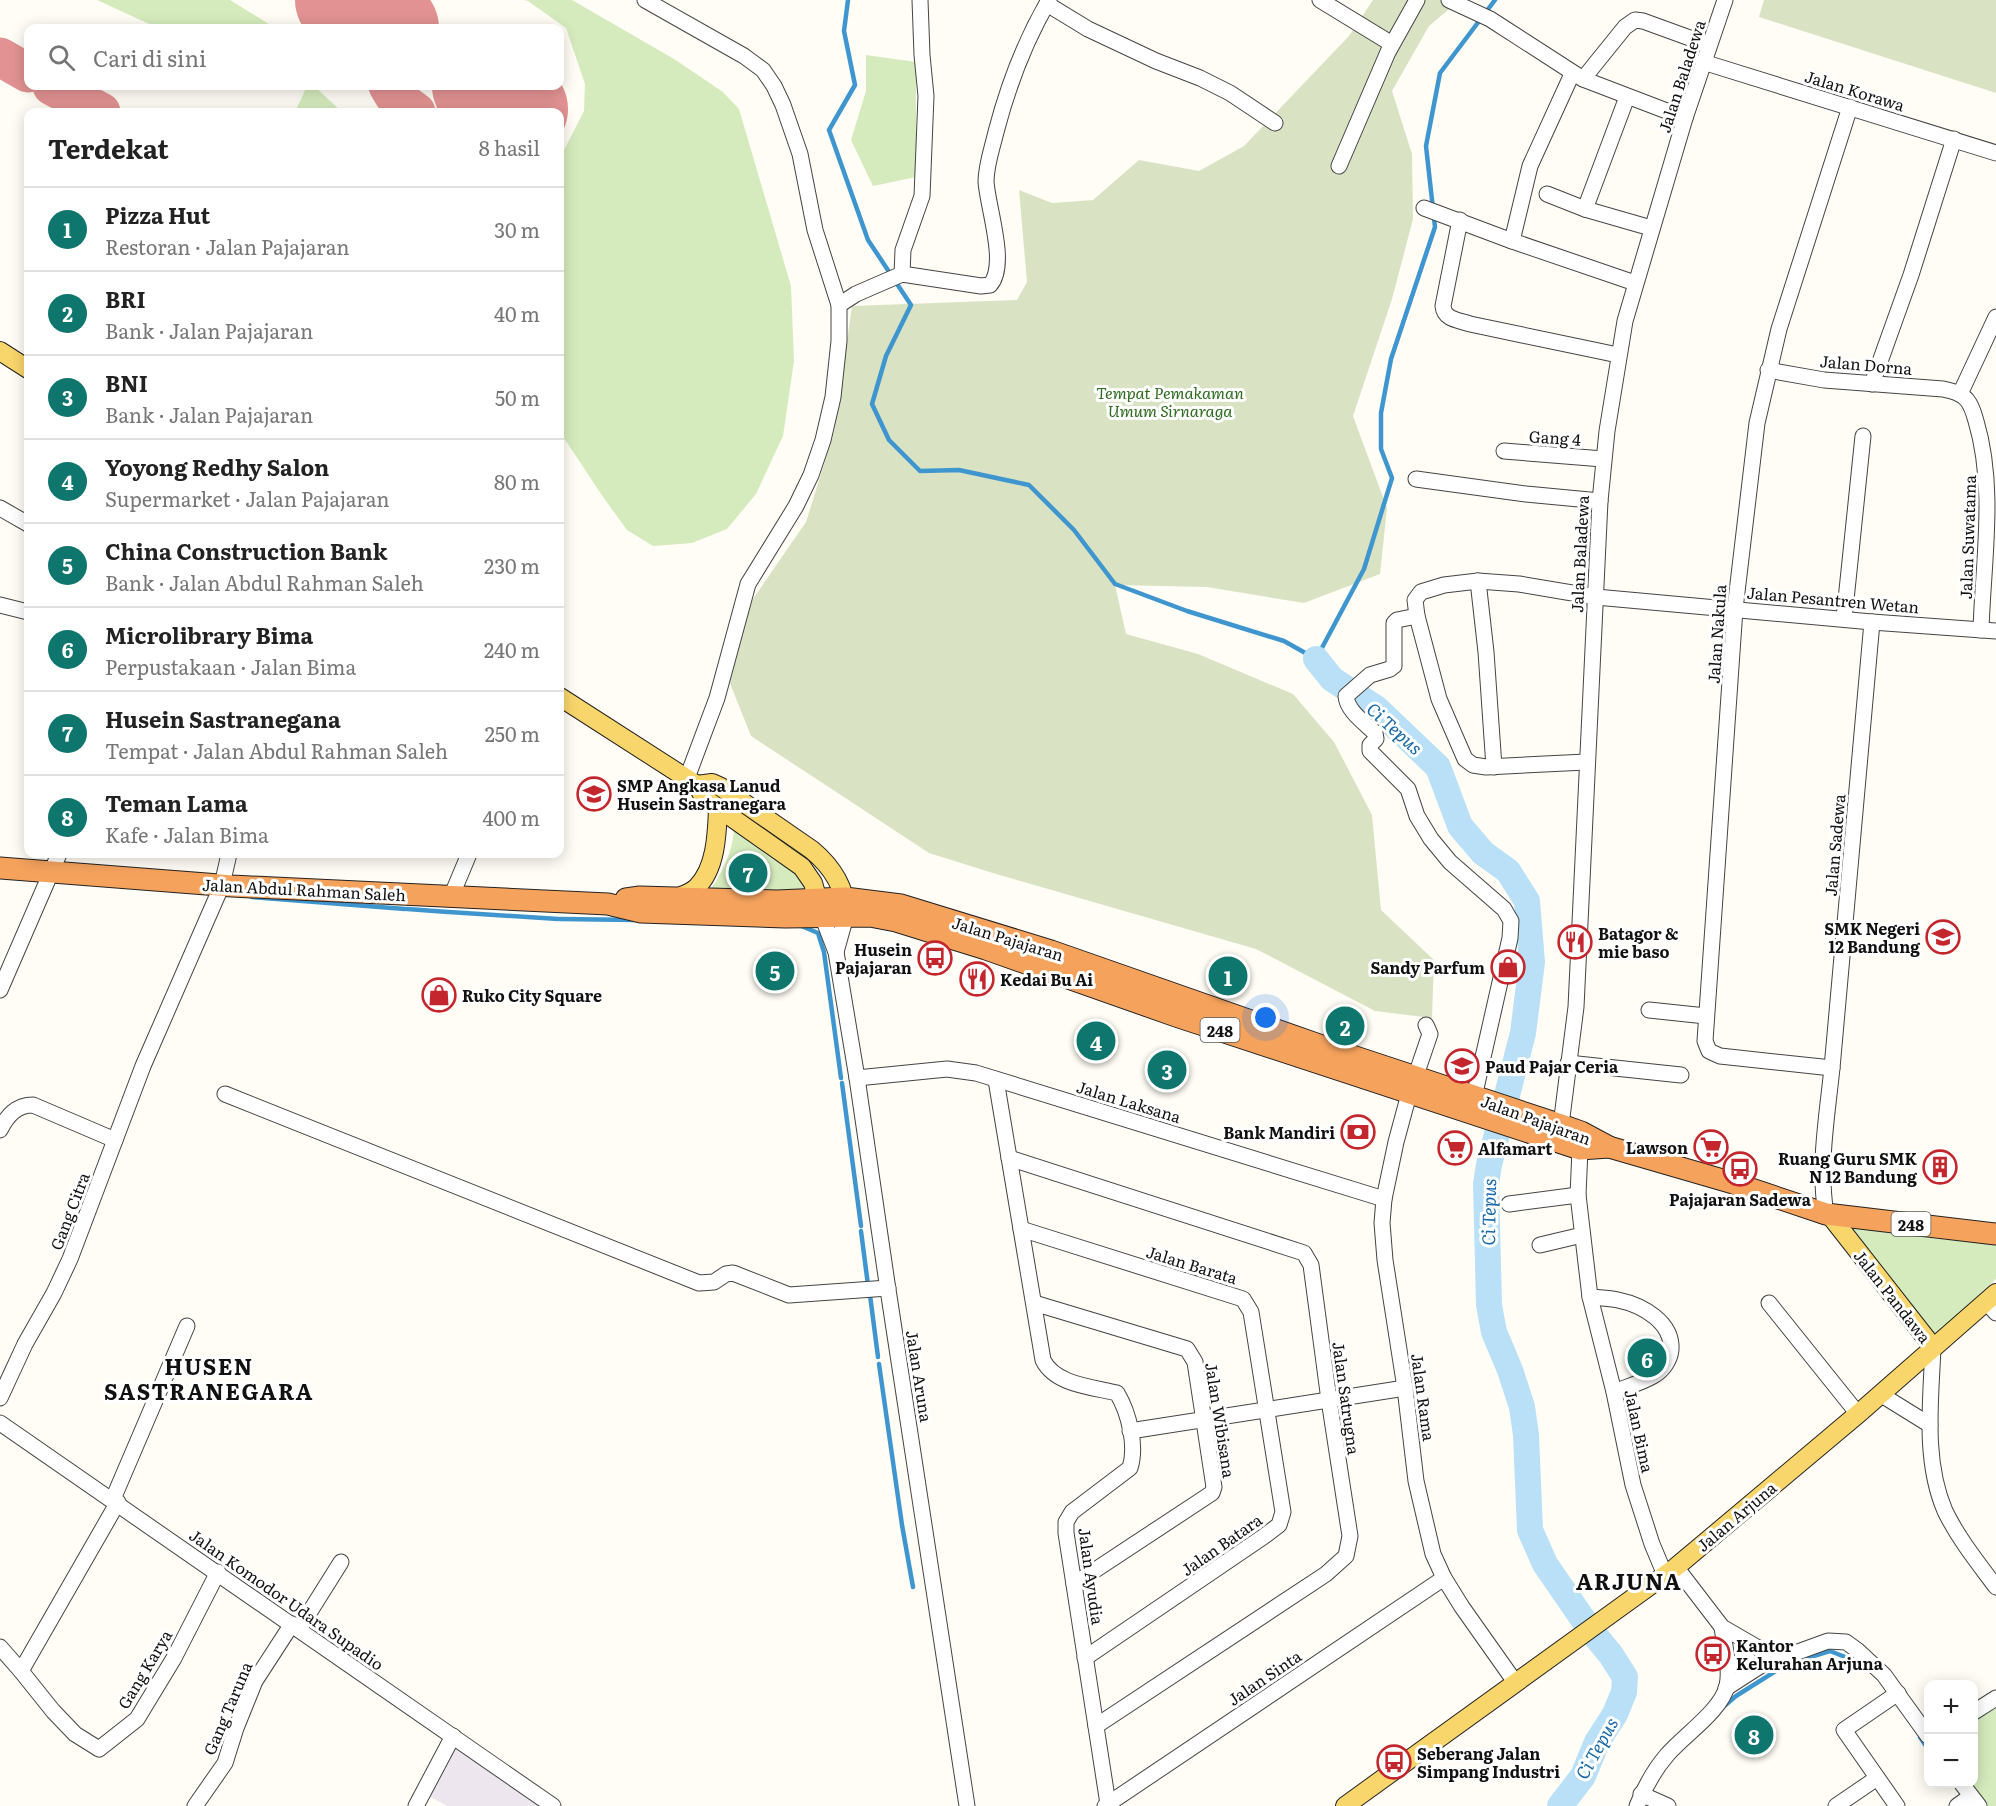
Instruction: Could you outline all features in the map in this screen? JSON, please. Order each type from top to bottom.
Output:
[{"type":"highway","name":"Jalan Abdul Rahman Saleh","points":[[0,868],[56,862],[222,885],[608,904],[641,912],[741,916],[833,909]]},
{"type":"highway","name":"Jalan Abdul Rahman Saleh","points":[[608,904],[640,897],[777,901],[833,909]]},
{"type":"highway","name":"Jalan Pajajaran","points":[[833,909],[864,899],[901,905],[1040,947],[1412,1086],[1502,1114],[1561,1125],[1581,1132],[1609,1148],[1733,1183],[1826,1214],[1996,1234]]},
{"type":"highway","name":"Jalan Pajajaran","points":[[1412,1086],[1474,1097],[1502,1114],[1580,1149],[1609,1148]]},
{"type":"main road","points":[[0,351],[24,366]]},
{"type":"main road","points":[[564,700],[692,782],[704,798],[802,867],[833,909]]},
{"type":"main road","points":[[692,782],[712,783],[721,787],[813,850],[830,867],[833,909]]},
{"type":"main road","points":[[676,898],[689,893],[698,886],[712,860],[717,836],[718,808]]},
{"type":"main road","name":"Jalan Pandawa","points":[[1826,1214],[1832,1218],[1933,1347]]},
{"type":"main road","name":"Jalan Arjuna","points":[[1346,1806],[1670,1571],[1858,1414],[1933,1347],[1993,1303]]},
{"type":"street","points":[[645,0],[744,56],[763,70],[774,86],[800,154],[815,230],[839,305],[839,341],[833,397],[823,440],[796,506],[748,584],[692,782]]},
{"type":"street","points":[[900,275],[903,250],[922,196],[926,96],[920,0]]},
{"type":"street","points":[[1320,0],[1392,44]]},
{"type":"street","points":[[1339,166],[1392,44],[1417,0]]},
{"type":"street","points":[[1449,0],[1490,19],[1577,76],[1685,118]]},
{"type":"street","name":"Jalan Baladewa","points":[[1561,1125],[1576,1007],[1586,762],[1603,459],[1618,355],[1651,228],[1725,0]]},
{"type":"street","points":[[839,305],[856,294],[900,275],[981,286],[990,285],[995,280],[998,257],[986,182],[988,164],[1015,72],[1048,2],[1088,29],[1230,93],[1275,123]]},
{"type":"street","points":[[1512,241],[1530,166],[1577,76],[1625,27],[1635,20],[1643,21],[1709,45]]},
{"type":"street","name":"Jalan Korawa","points":[[1703,62],[1996,153]]},
{"type":"street","points":[[1585,209],[1627,96]]},
{"type":"street","name":"Jalan Nakula","points":[[1832,1068],[1713,1054],[1706,1046],[1706,1016],[1735,609],[1757,423],[1779,329],[1850,107]]},
{"type":"street","points":[[1872,384],[1911,274],[1954,139]]},
{"type":"street","points":[[1547,194],[1585,209],[1651,228]]},
{"type":"street","points":[[1431,210],[1512,241],[1635,283]]},
{"type":"street","points":[[1460,220],[1443,306],[1447,316],[1470,324],[1618,355]]},
{"type":"street","points":[[1960,394],[1996,317]]},
{"type":"street","name":"Jalan Dorna","points":[[1768,370],[1824,380],[1943,389],[1960,394]]},
{"type":"street","name":"Jalan Suwatama","points":[[1960,394],[1970,403],[1981,435],[1992,490],[1988,631]]},
{"type":"street","points":[[1844,619],[1863,436]]},
{"type":"street","name":"Gang 4","points":[[1504,452],[1603,459]]},
{"type":"street","points":[[1416,479],[1526,495],[1600,501]]},
{"type":"street","points":[[0,508],[24,522]]},
{"type":"street","points":[[1478,581],[1486,652],[1494,767]]},
{"type":"street","name":"Jalan Pesantren Wetan","points":[[1417,616],[1415,600],[1421,592],[1444,585],[1478,581],[1519,584],[1596,597],[1988,631]]},
{"type":"street","points":[[0,605],[24,611]]},
{"type":"street","points":[[1474,1097],[1510,938],[1511,921],[1504,909],[1450,862],[1431,839],[1417,816],[1408,789],[1370,751],[1370,745],[1376,739],[1376,733],[1355,714],[1346,696],[1370,675],[1394,666],[1394,623],[1397,620],[1417,616],[1439,699],[1466,759],[1473,765],[1494,767],[1586,762]]},
{"type":"street","name":"Jalan Sadewa","points":[[1826,1214],[1822,1192],[1823,1161],[1872,622]]},
{"type":"street","name":"Gang Citra","points":[[0,1398],[25,1344],[70,1259],[143,1066],[222,885],[227,858]]},
{"type":"street","points":[[451,897],[467,858]]},
{"type":"street","points":[[0,990],[56,862]]},
{"type":"street","name":"Jalan Aruna","points":[[833,909],[836,952]]},
{"type":"street","name":"Jalan Aruna","points":[[833,909],[836,952],[858,1078],[882,1286],[968,1806]]},
{"type":"street","points":[[1649,1010],[1706,1016]]},
{"type":"street","name":"Jalan Rama","points":[[1426,1025],[1430,1034],[1412,1086],[1384,1199],[1382,1222],[1385,1260],[1420,1500],[1433,1554],[1444,1578],[1515,1682]]},
{"type":"street","points":[[1568,1063],[1681,1075]]},
{"type":"street","name":"Jalan Laksana","points":[[858,1078],[947,1069],[963,1071],[1384,1199]]},
{"type":"street","name":"Jalan Ayudia","points":[[996,1080],[1043,1360],[1048,1370],[1064,1380],[1117,1393],[1123,1404],[1134,1457],[1130,1468],[1072,1512],[1066,1522],[1106,1805]]},
{"type":"street","points":[[225,1094],[699,1283],[714,1282],[726,1274],[733,1273],[789,1295],[798,1296],[882,1286]]},
{"type":"street","points":[[0,1130],[6,1117],[13,1111],[24,1105],[33,1105],[115,1140]]},
{"type":"street","name":"Jalan Bima","points":[[1580,1149],[1578,1195],[1590,1297],[1614,1392],[1633,1485],[1656,1556],[1722,1627],[1774,1657]]},
{"type":"street","name":"Jalan Satrugna","points":[[1009,1158],[1304,1253],[1311,1265],[1350,1536],[1346,1556],[1326,1574],[1096,1726]]},
{"type":"street","points":[[1509,1204],[1578,1195]]},
{"type":"street","name":"Jalan Barata","points":[[1021,1229],[1243,1299],[1251,1312],[1267,1409]]},
{"type":"street","points":[[1540,1245],[1582,1236]]},
{"type":"street","points":[[1590,1297],[1618,1300],[1656,1318],[1666,1329],[1671,1342],[1670,1355],[1663,1368],[1652,1377],[1614,1392]]},
{"type":"street","name":"Jalan Wibisana","points":[[1034,1303],[1187,1349],[1195,1362],[1214,1487],[1212,1493],[1074,1584]]},
{"type":"street","points":[[1769,1303],[1858,1414]]},
{"type":"street","points":[[0,1647],[21,1671],[115,1501],[187,1326]]},
{"type":"street","name":"Jalan Pandawa","points":[[1933,1347],[1931,1448],[1945,1509],[1959,1536],[1996,1587]]},
{"type":"street","points":[[1130,1431],[1405,1388]]},
{"type":"street","points":[[1880,1394],[1930,1425]]},
{"type":"street","name":"Jalan Batara","points":[[1085,1658],[1279,1525],[1283,1512],[1267,1409]]},
{"type":"street","name":"Jalan Komodor Udara Supadio","points":[[0,1423],[553,1806]]},
{"type":"street","name":"Gang Taruna","points":[[195,1806],[225,1763],[236,1728],[255,1682],[341,1562]]},
{"type":"street","name":"Gang Karya","points":[[21,1671],[75,1734],[99,1749],[137,1719],[174,1658],[218,1572]]},
{"type":"street","name":"Jalan Sinta","points":[[1106,1805],[1444,1578]]},
{"type":"street","points":[[1668,1806],[1639,1800],[1665,1757],[1720,1702],[1728,1676],[1722,1627]]},
{"type":"street","points":[[1726,1688],[1774,1657],[1784,1657],[1821,1642],[1846,1642],[1876,1667],[1928,1734]]},
{"type":"street","points":[[1897,1806],[1844,1730],[1898,1694]]},
{"type":"street","points":[[1978,1709],[1996,1698]]},
{"type":"street","points":[[416,1806],[453,1736]]},
{"type":"street","points":[[1836,1806],[1877,1778]]},
{"type":"street","points":[[1957,1806],[1971,1795]]},
{"type":"shaded area","points":[[455,1744],[539,1806],[447,1806],[427,1795]]},
{"type":"green space","points":[[97,0],[230,0],[269,24],[149,24]]},
{"type":"green space","points":[[524,0],[572,0],[674,59],[723,92],[739,109],[791,286],[794,361],[783,436],[756,494],[727,529],[692,543],[653,546],[627,530],[564,438],[564,150],[584,111],[585,84],[564,24],[560,24]]},
{"type":"green space","name":"Tempat Pemakaman Umum Sirnaraga","points":[[1373,0],[1460,0],[1429,26],[1392,91],[1412,154],[1413,219],[1392,299],[1353,416],[1387,508],[1380,574],[1304,603],[1207,587],[1115,585],[1126,634],[1198,654],[1293,694],[1334,742],[1372,815],[1381,910],[1434,960],[1432,1018],[1375,1011],[1256,949],[929,853],[751,736],[729,681],[744,612],[806,522],[834,432],[852,306],[1017,300],[1027,282],[1019,190],[1052,203],[1093,200],[1139,160],[1199,171],[1244,146],[1349,36]]},
{"type":"green space","points":[[1764,0],[1996,0],[1996,93],[1759,17]]},
{"type":"green space","points":[[866,55],[916,62],[916,177],[873,186],[851,140],[866,91]]},
{"type":"green space","points":[[305,90],[318,90],[338,108],[297,108]]},
{"type":"green space","points":[[734,825],[800,870],[806,884],[803,889],[797,892],[709,893],[730,852]]},
{"type":"green space","points":[[1841,1225],[1938,1239],[1996,1243],[1996,1279],[1933,1337]]},
{"type":"green space","points":[[1996,1704],[1996,1806],[1986,1806],[1973,1788],[1978,1788],[1978,1715]]},
{"type":"waterway","points":[[848,0],[844,31],[855,85],[829,130],[868,240],[911,305],[886,356],[872,404],[889,440],[920,471],[959,470],[1029,485],[1074,530],[1115,584],[1187,611],[1284,641],[1316,659],[1364,569],[1392,478],[1381,449],[1381,413],[1391,359],[1435,227],[1426,146],[1440,73],[1495,0]]},
{"type":"waterway","name":"Ci Tepus","points":[[1316,659],[1332,679],[1376,708],[1438,767],[1460,826],[1483,853],[1508,871],[1527,901],[1532,962],[1523,1033],[1486,1184],[1489,1305],[1494,1332],[1522,1407],[1526,1435],[1530,1530],[1545,1564],[1625,1677],[1624,1692],[1615,1714],[1597,1742],[1583,1776],[1560,1806]]},
{"type":"waterway","points":[[252,897],[405,909]]},
{"type":"waterway","points":[[407,909],[448,912]]},
{"type":"waterway","points":[[449,912],[558,919]]},
{"type":"waterway","points":[[560,919],[635,920]]},
{"type":"waterway","points":[[799,925],[818,933],[824,952],[841,1078]]},
{"type":"waterway","points":[[842,1083],[861,1226]]},
{"type":"waterway","points":[[861,1231],[868,1285]]},
{"type":"waterway","points":[[870,1295],[878,1357]]},
{"type":"waterway","points":[[879,1364],[913,1587]]},
{"type":"waterway","points":[[1722,1708],[1736,1696],[1787,1664],[1830,1651],[1860,1663]]},
{"type":"waterway","points":[[1920,1737],[1924,1743]]},
{"type":"taxiway","points":[[345,0],[390,24]]},
{"type":"taxiway","points":[[0,57],[24,71]]},
{"type":"taxiway","points":[[60,90],[93,108]]},
{"type":"taxiway","points":[[390,90],[394,96],[410,108]]},
{"type":"taxiway","points":[[485,108],[494,90]]},
{"type":"runway","points":[[344,0],[383,24]]},
{"type":"runway","points":[[488,90],[517,108]]},
{"type":"place","name":"SMP Angkasa Lanud Husein Sastranegara","points":[[594,794]]},
{"type":"place","name":"Husein Sastranegana","points":[[748,873]]},
{"type":"place","name":"SMK Negeri 12 Bandung","points":[[1943,937]]},
{"type":"place","name":"Batagor & mie baso","points":[[1575,942]]},
{"type":"place","name":"Husein Pajajaran","points":[[935,958]]},
{"type":"place","name":"Sandy Parfum","points":[[1508,967]]},
{"type":"place","name":"China Construction Bank","points":[[775,971]]},
{"type":"place","name":"Pizza Hut","points":[[1228,976]]},
{"type":"place","name":"Kedai Bu Ai","points":[[977,979]]},
{"type":"place","name":"Ruko City Square","points":[[439,995]]},
{"type":"place","name":"BRI","points":[[1345,1026]]},
{"type":"place","name":"Yoyong Redhy Salon","points":[[1096,1041]]},
{"type":"place","name":"Paud Pajar Ceria","points":[[1462,1066]]},
{"type":"place","name":"BNI","points":[[1167,1070]]},
{"type":"place","name":"Bank Mandiri","points":[[1358,1132]]},
{"type":"place","name":"Lawson","points":[[1711,1147]]},
{"type":"place","name":"Alfamart","points":[[1455,1148]]},
{"type":"place","name":"Ruang Guru SMK N 12 Bandung","points":[[1940,1167]]},
{"type":"place","name":"Pajajaran Sadewa","points":[[1740,1169]]},
{"type":"place","name":"Microlibrary Bima","points":[[1647,1358]]},
{"type":"place","name":"Kantor Kelurahan Arjuna","points":[[1713,1654]]},
{"type":"place","name":"Teman Lama","points":[[1754,1735]]},
{"type":"place","name":"Seberang Jalan Simpang Industri","points":[[1394,1762]]},
{"type":"district","name":"HUSEN SASTRANEGARA","points":[[209,1378]]},
{"type":"district","name":"ARJUNA","points":[[1629,1580]]}]
